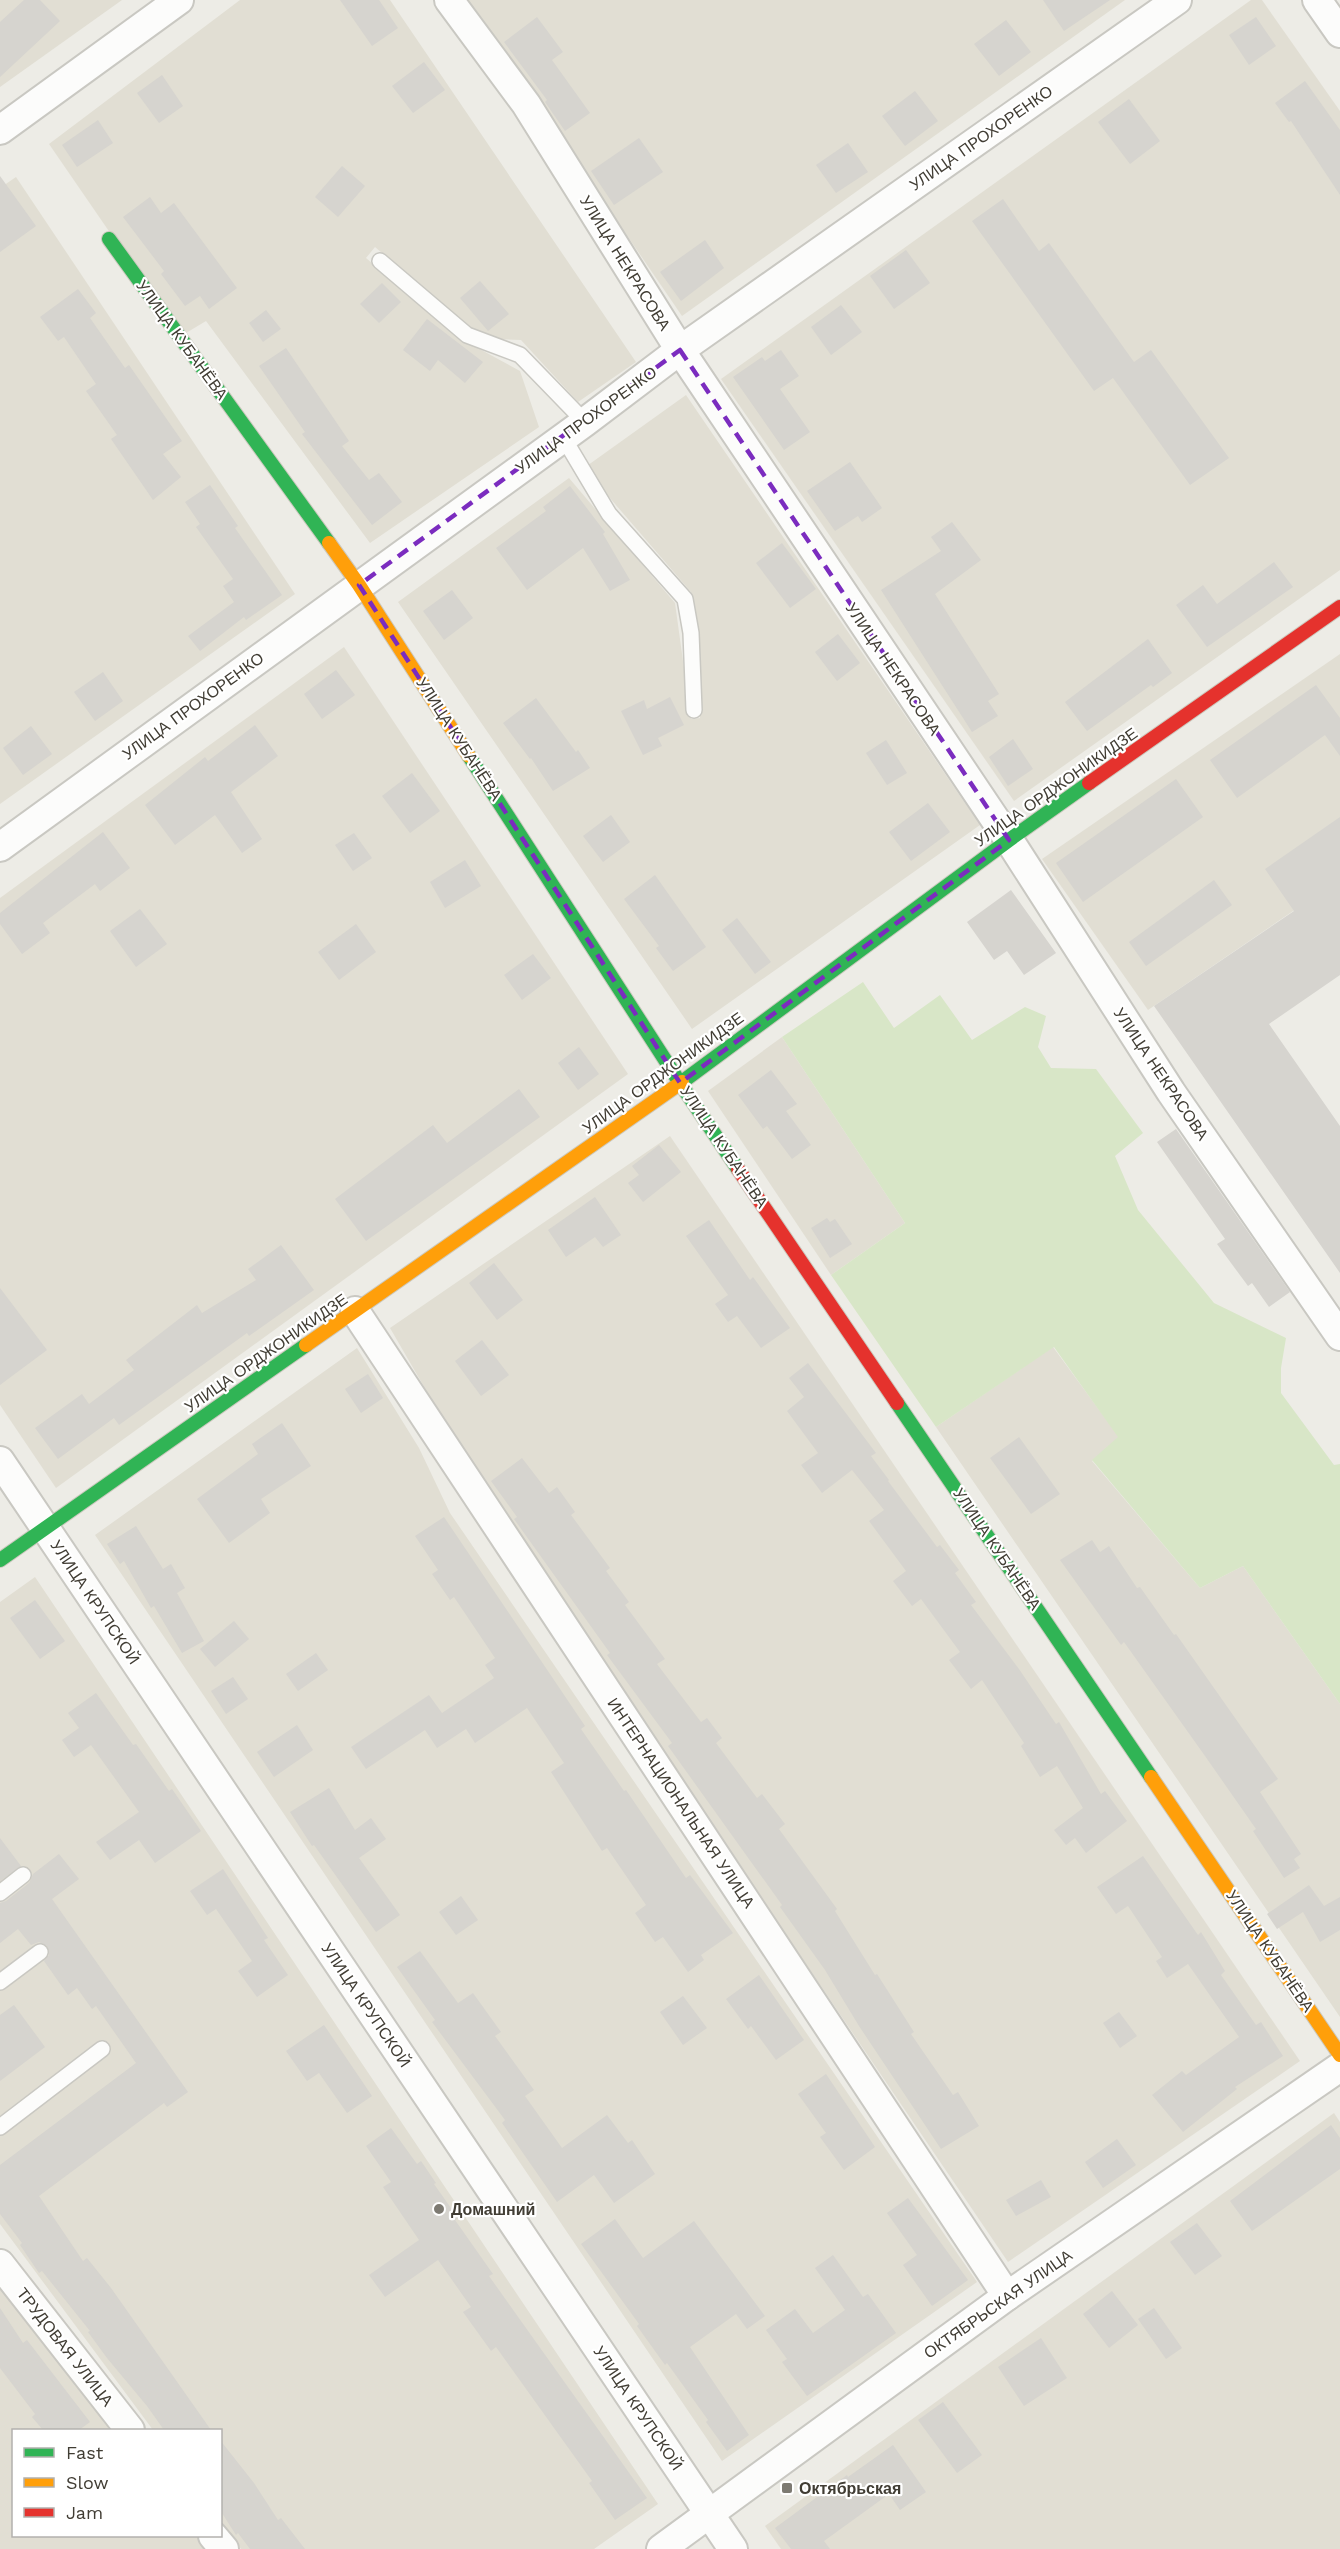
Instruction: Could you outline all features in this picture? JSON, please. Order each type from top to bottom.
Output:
[{"type":"street","points":[[0,130],[179,0]]},
{"type":"street","name":"УЛИЦА НЕКРАСОВА","points":[[449,0],[526,104],[680,350],[1009,840],[1171,1092],[1340,1336]]},
{"type":"street","name":"УЛИЦА ПРОХОРЕНКО","points":[[0,847],[574,430],[680,350],[1177,0]]},
{"type":"street","points":[[1317,0],[1340,33]]},
{"type":"street","name":"УЛИЦА КУБАНЁВА","points":[[109,239],[359,585],[680,1083],[1337,2072]]},
{"type":"street","name":"УЛИЦА ОРДЖОНИКИДЗЕ","points":[[0,1560],[680,1083],[1009,840],[1340,607]]},
{"type":"street","name":"ИНТЕРНАЦИОНАЛЬНАЯ УЛИЦА","points":[[355,1311],[1007,2296]]},
{"type":"street","name":"УЛИЦА КРУПСКОЙ","points":[[0,1461],[733,2549]]},
{"type":"street","name":"ОКТЯБРЬСКАЯ УЛИЦА","points":[[661,2549],[1007,2296],[1337,2072]]},
{"type":"street","name":"ТРУДОВАЯ УЛИЦА","points":[[0,2264],[129,2429]]},
{"type":"street","points":[[215,2537],[224,2549]]},
{"type":"lane","points":[[380,261],[467,335],[520,355],[574,430],[609,514],[685,599],[691,633],[694,710]]},
{"type":"lane","points":[[0,1893],[23,1875]]},
{"type":"lane","points":[[0,1982],[40,1952]]},
{"type":"lane","points":[[0,2127],[102,2049]]},
{"type":"highlighted area","points":[[680,350],[1009,840],[680,1083],[359,585]]},
{"type":"shaded area","points":[[0,0],[122,0],[0,87]]},
{"type":"shaded area","points":[[240,0],[390,0],[636,362],[578,402],[521,340],[492,339],[470,328],[375,247],[366,258],[461,339],[520,371],[539,427],[370,543],[206,321],[181,336],[49,144]]},
{"type":"shaded area","points":[[466,0],[1125,0],[682,316]]},
{"type":"shaded area","points":[[1251,0],[1262,0],[1340,111],[1340,570],[1014,801],[721,379]]},
{"type":"shaded area","points":[[16,177],[295,594],[0,804],[0,188]]},
{"type":"shaded area","points":[[686,395],[980,825],[692,1029],[398,602],[569,478],[675,603],[691,719],[700,718],[699,629],[691,592],[584,468]]},
{"type":"shaded area","points":[[344,647],[628,1074],[56,1488],[0,1405],[0,898]]},
{"type":"shaded area","points":[[1340,654],[1340,879],[1148,1010],[1042,859]]},
{"type":"shaded area","points":[[782,1037],[905,1223],[831,1275],[708,1091]]},
{"type":"shaded area","points":[[670,1136],[1300,2061],[1008,2262],[481,1485],[390,1328]]},
{"type":"shaded area","points":[[1053,1347],[1119,1437],[1092,1461],[1200,1588],[1243,1566],[1340,1704],[1340,2017],[936,1427]]},
{"type":"shaded area","points":[[357,1348],[419,1448],[450,1513],[977,2282],[722,2461],[95,1535]]},
{"type":"shaded area","points":[[35,1577],[658,2504],[594,2549],[241,2549],[222,2523],[222,2429],[152,2429],[0,2224],[0,1602]]},
{"type":"shaded area","points":[[1334,2113],[1340,2122],[1340,2549],[781,2549],[765,2526]]},
{"type":"shaded area","points":[[0,2283],[114,2429],[12,2429],[12,2537],[197,2537],[207,2549],[0,2549]]},
{"type":"green space","points":[[863,982],[894,1028],[940,995],[972,1040],[1025,1007],[1046,1016],[1038,1047],[1051,1068],[1096,1069],[1143,1133],[1115,1156],[1138,1210],[1214,1303],[1286,1338],[1281,1368],[1281,1393],[1334,1465],[1340,1464],[1340,1704],[1243,1566],[1200,1588],[1092,1460],[1118,1437],[1054,1347],[936,1427],[831,1275],[905,1223],[782,1037]]},
{"type":"building","points":[[24,0],[40,0],[60,21],[0,77],[0,22]]},
{"type":"building","points":[[340,0],[379,0],[398,28],[372,46]]},
{"type":"building","points":[[1043,0],[1110,0],[1064,31]]},
{"type":"building","points":[[537,17],[563,52],[552,60],[590,113],[565,131],[545,102],[547,100],[504,42]]},
{"type":"building","points":[[1256,17],[1276,46],[1249,65],[1229,35]]},
{"type":"building","points":[[1006,20],[1031,52],[999,76],[974,44]]},
{"type":"building","points":[[424,62],[445,90],[413,113],[392,86]]},
{"type":"building","points":[[162,75],[183,106],[159,123],[137,93]]},
{"type":"building","points":[[1305,81],[1340,130],[1340,195],[1291,121],[1289,122],[1275,103]]},
{"type":"building","points":[[915,91],[938,121],[905,146],[882,116]]},
{"type":"building","points":[[1129,99],[1160,141],[1130,164],[1098,122]]},
{"type":"building","points":[[98,120],[113,143],[77,167],[62,145]]},
{"type":"building","points":[[639,138],[663,172],[614,205],[591,171]]},
{"type":"building","points":[[848,143],[868,172],[836,193],[816,165]]},
{"type":"building","points":[[342,166],[365,186],[338,217],[315,197]]},
{"type":"building","points":[[0,176],[36,226],[0,252]]},
{"type":"building","points":[[150,197],[161,213],[174,203],[237,288],[209,309],[200,296],[185,306],[161,274],[164,271],[123,217]]},
{"type":"building","points":[[1003,199],[1039,251],[1049,243],[1134,362],[1151,350],[1229,458],[1190,485],[1113,378],[1094,391],[972,221]]},
{"type":"building","points":[[705,240],[724,268],[681,301],[660,272]]},
{"type":"building","points":[[906,250],[930,283],[894,309],[870,276]]},
{"type":"building","points":[[480,281],[509,314],[488,331],[460,298]]},
{"type":"building","points":[[382,283],[401,302],[379,323],[360,304]]},
{"type":"building","points":[[78,289],[96,313],[90,318],[125,368],[129,365],[182,441],[163,454],[181,477],[153,500],[111,439],[117,435],[86,391],[96,384],[64,337],[58,341],[40,317]]},
{"type":"building","points":[[841,305],[862,332],[831,355],[811,327]]},
{"type":"building","points":[[266,310],[281,329],[263,342],[249,323]]},
{"type":"building","points":[[427,319],[483,362],[465,383],[438,360],[430,371],[403,350]]},
{"type":"building","points":[[286,348],[349,441],[342,446],[369,480],[379,473],[402,502],[372,525],[302,434],[305,432],[259,366]]},
{"type":"building","points":[[781,350],[799,376],[780,389],[810,432],[784,450],[733,377],[762,357],[765,361]]},
{"type":"building","points":[[850,462],[882,508],[862,522],[858,516],[835,531],[807,491]]},
{"type":"building","points":[[210,485],[238,526],[235,528],[282,595],[246,620],[244,617],[200,651],[188,636],[234,602],[223,586],[233,579],[196,527],[200,524],[185,502]]},
{"type":"building","points":[[570,486],[605,532],[603,534],[630,580],[610,591],[583,548],[527,590],[496,548],[546,511],[543,507]]},
{"type":"building","points":[[952,522],[981,560],[935,594],[999,694],[988,701],[998,716],[972,732],[881,590],[941,551],[931,537]]},
{"type":"building","points":[[782,543],[816,589],[790,608],[756,563]]},
{"type":"building","points":[[1274,562],[1293,587],[1207,647],[1176,605],[1203,585],[1217,604]]},
{"type":"building","points":[[452,590],[473,618],[444,640],[423,611]]},
{"type":"building","points":[[838,634],[860,663],[837,681],[815,652]]},
{"type":"building","points":[[1148,639],[1172,673],[1153,687],[1151,685],[1087,731],[1065,702]]},
{"type":"building","points":[[336,670],[355,695],[322,719],[304,694]]},
{"type":"building","points":[[103,672],[123,701],[95,721],[74,692]]},
{"type":"building","points":[[1316,685],[1340,718],[1340,756],[1325,735],[1237,798],[1210,760]]},
{"type":"building","points":[[670,697],[684,725],[658,738],[662,746],[643,755],[621,711],[644,700],[647,709]]},
{"type":"building","points":[[536,698],[590,768],[553,791],[531,758],[503,723]]},
{"type":"building","points":[[255,725],[278,756],[231,792],[262,839],[242,853],[215,815],[175,845],[145,805],[205,757],[208,761]]},
{"type":"building","points":[[31,726],[52,754],[23,775],[3,748]]},
{"type":"building","points":[[1013,739],[1033,769],[1008,786],[989,757]]},
{"type":"building","points":[[886,740],[907,773],[887,785],[866,753]]},
{"type":"building","points":[[412,773],[440,811],[410,833],[382,796]]},
{"type":"building","points":[[1176,779],[1203,817],[1083,902],[1056,863]]},
{"type":"building","points":[[928,803],[950,832],[911,861],[889,832]]},
{"type":"building","points":[[611,815],[630,842],[603,862],[583,836]]},
{"type":"building","points":[[1340,817],[1340,975],[1269,1024],[1340,1126],[1340,1273],[1154,1006],[1294,911],[1265,869]]},
{"type":"building","points":[[103,832],[130,868],[100,891],[95,884],[43,923],[50,933],[22,954],[0,924],[0,913]]},
{"type":"building","points":[[354,833],[372,858],[353,871],[335,845]]},
{"type":"building","points":[[465,860],[481,886],[445,908],[430,882]]},
{"type":"building","points":[[655,875],[706,947],[673,971],[656,948],[659,946],[624,899]]},
{"type":"building","points":[[1214,880],[1232,905],[1146,966],[1129,942]]},
{"type":"building","points":[[1011,890],[1056,953],[1024,975],[1007,951],[994,960],[967,922]]},
{"type":"building","points":[[140,909],[167,944],[136,967],[110,931]]},
{"type":"building","points":[[737,918],[771,962],[755,974],[722,930]]},
{"type":"building","points":[[356,924],[376,952],[339,980],[318,952]]},
{"type":"building","points":[[533,954],[551,978],[522,1000],[504,975]]},
{"type":"building","points":[[579,1047],[599,1074],[578,1090],[558,1063]]},
{"type":"building","points":[[771,1070],[797,1104],[786,1111],[811,1145],[792,1159],[767,1126],[763,1129],[738,1095]]},
{"type":"building","points":[[519,1089],[540,1117],[366,1241],[335,1199],[433,1125],[447,1143]]},
{"type":"building","points":[[1176,1129],[1290,1292],[1269,1307],[1252,1283],[1248,1286],[1217,1244],[1225,1239],[1157,1142]]},
{"type":"building","points":[[659,1145],[681,1172],[643,1202],[628,1183],[639,1175],[632,1166]]},
{"type":"building","points":[[595,1197],[621,1235],[603,1247],[595,1237],[566,1257],[548,1230]]},
{"type":"building","points":[[827,1218],[830,1222],[835,1219],[852,1244],[830,1258],[811,1228]]},
{"type":"building","points":[[709,1220],[750,1280],[753,1277],[790,1328],[761,1348],[737,1316],[728,1322],[715,1304],[728,1295],[686,1236]]},
{"type":"building","points":[[281,1245],[314,1290],[249,1336],[247,1333],[119,1425],[114,1418],[58,1459],[35,1428],[82,1394],[89,1404],[134,1370],[126,1360],[197,1305],[202,1313],[256,1280],[248,1269]]},
{"type":"building","points":[[494,1263],[523,1300],[497,1320],[469,1283]]},
{"type":"building","points":[[0,1288],[47,1350],[0,1385]]},
{"type":"building","points":[[482,1340],[509,1375],[481,1396],[455,1361]]},
{"type":"building","points":[[808,1363],[876,1453],[871,1456],[888,1481],[937,1547],[940,1545],[959,1570],[955,1573],[976,1602],[971,1605],[1019,1669],[1056,1724],[1059,1722],[1101,1794],[1105,1791],[1127,1821],[1086,1853],[1075,1838],[1066,1845],[1054,1830],[1083,1808],[1057,1766],[1040,1777],[1021,1746],[1024,1743],[982,1680],[971,1689],[949,1660],[960,1652],[921,1599],[912,1606],[893,1581],[906,1571],[869,1521],[884,1510],[852,1470],[822,1493],[801,1465],[818,1453],[787,1411],[804,1397],[789,1378]]},
{"type":"building","points":[[368,1374],[383,1398],[361,1413],[345,1389]]},
{"type":"building","points":[[282,1423],[311,1466],[261,1499],[270,1513],[229,1543],[197,1499],[258,1454],[252,1444]]},
{"type":"building","points":[[1019,1437],[1060,1494],[1031,1514],[990,1458]]},
{"type":"building","points":[[522,1458],[549,1493],[557,1487],[575,1512],[571,1515],[610,1568],[606,1571],[629,1602],[625,1605],[665,1659],[657,1664],[701,1722],[707,1718],[722,1738],[716,1743],[757,1798],[762,1794],[785,1824],[779,1829],[837,1909],[835,1911],[875,1975],[877,1974],[914,2032],[911,2034],[953,2095],[958,2092],[979,2126],[941,2149],[859,2026],[825,1970],[780,1907],[782,1905],[668,1746],[672,1743],[607,1655],[610,1653],[514,1519],[517,1517],[491,1481]]},
{"type":"building","points":[[444,1517],[585,1726],[581,1729],[624,1791],[626,1790],[686,1878],[690,1875],[733,1933],[701,1955],[704,1960],[688,1972],[663,1937],[655,1942],[635,1913],[646,1905],[607,1848],[602,1851],[551,1772],[564,1763],[527,1708],[475,1743],[466,1729],[437,1748],[425,1730],[366,1769],[351,1747],[429,1695],[442,1713],[494,1678],[485,1665],[495,1658],[454,1597],[450,1600],[432,1574],[438,1570],[415,1536]]},
{"type":"building","points":[[136,1526],[163,1569],[171,1564],[185,1588],[177,1593],[204,1641],[182,1653],[154,1606],[151,1608],[124,1561],[120,1564],[107,1544]]},
{"type":"building","points":[[1092,1540],[1100,1552],[1109,1546],[1137,1588],[1140,1587],[1174,1635],[1176,1634],[1278,1779],[1260,1792],[1301,1854],[1294,1859],[1300,1868],[1284,1878],[1253,1831],[1256,1829],[1205,1756],[1124,1642],[1121,1645],[1060,1560]]},
{"type":"building","points":[[35,1600],[65,1641],[40,1659],[10,1618]]},
{"type":"building","points":[[234,1621],[249,1639],[215,1667],[200,1649]]},
{"type":"building","points":[[316,1653],[328,1670],[298,1691],[286,1674]]},
{"type":"building","points":[[233,1677],[248,1699],[226,1714],[211,1691]]},
{"type":"building","points":[[96,1693],[169,1791],[172,1789],[201,1831],[155,1863],[139,1840],[110,1860],[96,1842],[139,1812],[91,1745],[74,1757],[62,1740],[79,1728],[68,1713]]},
{"type":"building","points":[[297,1725],[313,1750],[274,1777],[257,1752]]},
{"type":"building","points":[[329,1788],[355,1830],[371,1818],[386,1839],[359,1858],[400,1915],[376,1932],[314,1845],[312,1846],[290,1812]]},
{"type":"building","points":[[0,1838],[21,1866],[0,1881]]},
{"type":"building","points":[[59,1854],[79,1879],[52,1899],[188,2092],[167,2107],[164,2103],[39,2196],[83,2261],[87,2258],[111,2288],[210,2429],[163,2429],[107,2358],[88,2332],[90,2331],[42,2271],[39,2273],[20,2245],[22,2243],[0,2214],[0,2165],[136,2063],[96,2006],[92,2009],[77,1988],[68,1995],[44,1961],[49,1955],[47,1946],[39,1942],[31,1945],[18,1929],[0,1943],[0,1903],[29,1883],[33,1874]]},
{"type":"building","points":[[1143,1856],[1198,1935],[1201,1932],[1225,1971],[1221,1975],[1256,2025],[1261,2022],[1283,2056],[1235,2087],[1237,2089],[1183,2132],[1152,2095],[1182,2071],[1186,2075],[1239,2037],[1188,1964],[1167,1978],[1156,1961],[1162,1957],[1128,1906],[1116,1914],[1097,1887]]},
{"type":"building","points":[[223,1869],[268,1938],[264,1940],[288,1975],[257,1997],[238,1971],[252,1961],[216,1909],[207,1915],[190,1891]]},
{"type":"building","points":[[1309,1885],[1324,1906],[1340,1897],[1340,1930],[1320,1942],[1303,1912],[1277,1929],[1267,1914]]},
{"type":"building","points":[[461,1896],[478,1920],[456,1935],[439,1912]]},
{"type":"building","points":[[420,1951],[458,2003],[473,1993],[501,2032],[495,2036],[534,2090],[525,2096],[562,2148],[607,2115],[628,2143],[632,2140],[655,2174],[614,2203],[594,2175],[557,2202],[502,2123],[505,2120],[432,2022],[435,2020],[397,1967]]},
{"type":"building","points":[[759,1975],[804,2040],[776,2060],[751,2026],[748,2029],[726,1999]]},
{"type":"building","points":[[683,1996],[707,2028],[683,2045],[660,2012]]},
{"type":"building","points":[[14,2005],[45,2047],[0,2081],[0,2015]]},
{"type":"building","points":[[1119,2012],[1137,2036],[1120,2048],[1103,2023]]},
{"type":"building","points":[[324,2025],[372,2096],[347,2113],[319,2073],[307,2081],[286,2051]]},
{"type":"building","points":[[826,2074],[875,2147],[844,2170],[820,2137],[826,2133],[798,2094]]},
{"type":"building","points":[[1331,2125],[1340,2138],[1340,2169],[1252,2231],[1230,2201]]},
{"type":"building","points":[[391,2128],[417,2164],[421,2161],[458,2218],[455,2220],[493,2274],[489,2276],[647,2498],[615,2520],[589,2483],[592,2481],[496,2347],[491,2351],[463,2312],[471,2307],[438,2260],[385,2297],[369,2275],[419,2240],[383,2187],[391,2182],[366,2146]]},
{"type":"building","points":[[1117,2139],[1136,2165],[1103,2188],[1085,2162]]},
{"type":"building","points":[[1041,2180],[1051,2197],[1016,2216],[1006,2200]]},
{"type":"building","points":[[908,2198],[968,2280],[932,2306],[903,2265],[917,2255],[887,2213]]},
{"type":"building","points":[[615,2219],[643,2258],[694,2221],[765,2316],[747,2329],[736,2314],[690,2347],[749,2435],[727,2451],[706,2422],[708,2420],[667,2363],[665,2365],[637,2326],[639,2324],[581,2244]]},
{"type":"building","points":[[1197,2223],[1222,2256],[1195,2275],[1170,2242]]},
{"type":"building","points":[[833,2255],[863,2297],[868,2294],[896,2333],[807,2396],[782,2362],[787,2359],[766,2330],[795,2309],[813,2333],[845,2310],[815,2268]]},
{"type":"building","points":[[1112,2291],[1138,2325],[1109,2348],[1083,2314]]},
{"type":"building","points":[[0,2308],[23,2343],[27,2340],[90,2422],[80,2429],[42,2429],[32,2417],[35,2414],[0,2368]]},
{"type":"building","points":[[1154,2308],[1182,2348],[1166,2359],[1138,2319]]},
{"type":"building","points":[[1041,2338],[1067,2378],[1024,2406],[998,2367]]},
{"type":"building","points":[[943,2402],[982,2455],[957,2473],[918,2420]]},
{"type":"building","points":[[222,2443],[254,2483],[278,2520],[281,2518],[305,2549],[250,2549],[238,2533],[236,2535],[222,2513]]},
{"type":"building","points":[[893,2445],[926,2492],[900,2510],[889,2494],[824,2541],[830,2549],[791,2549],[775,2528],[847,2475],[848,2477]]},
{"type":"traffic: fast","points":[[109,239],[329,543]]},
{"type":"traffic: fast","points":[[469,756],[738,1169]]},
{"type":"traffic: fast","points":[[682,1082],[1089,783]]},
{"type":"traffic: fast","points":[[0,1560],[306,1345]]},
{"type":"traffic: fast","points":[[897,1403],[1151,1777]]},
{"type":"traffic: slow","points":[[329,543],[359,585],[469,756]]},
{"type":"traffic: slow","points":[[306,1345],[682,1082]]},
{"type":"traffic: slow","points":[[1151,1777],[1340,2055]]},
{"type":"traffic: jam","points":[[1089,783],[1340,607]]},
{"type":"traffic: jam","points":[[738,1169],[897,1403]]},
{"type":"place","name":"Домашний","points":[[439,2209]]},
{"type":"place","name":"Октябрьская","points":[[787,2488]]}]
